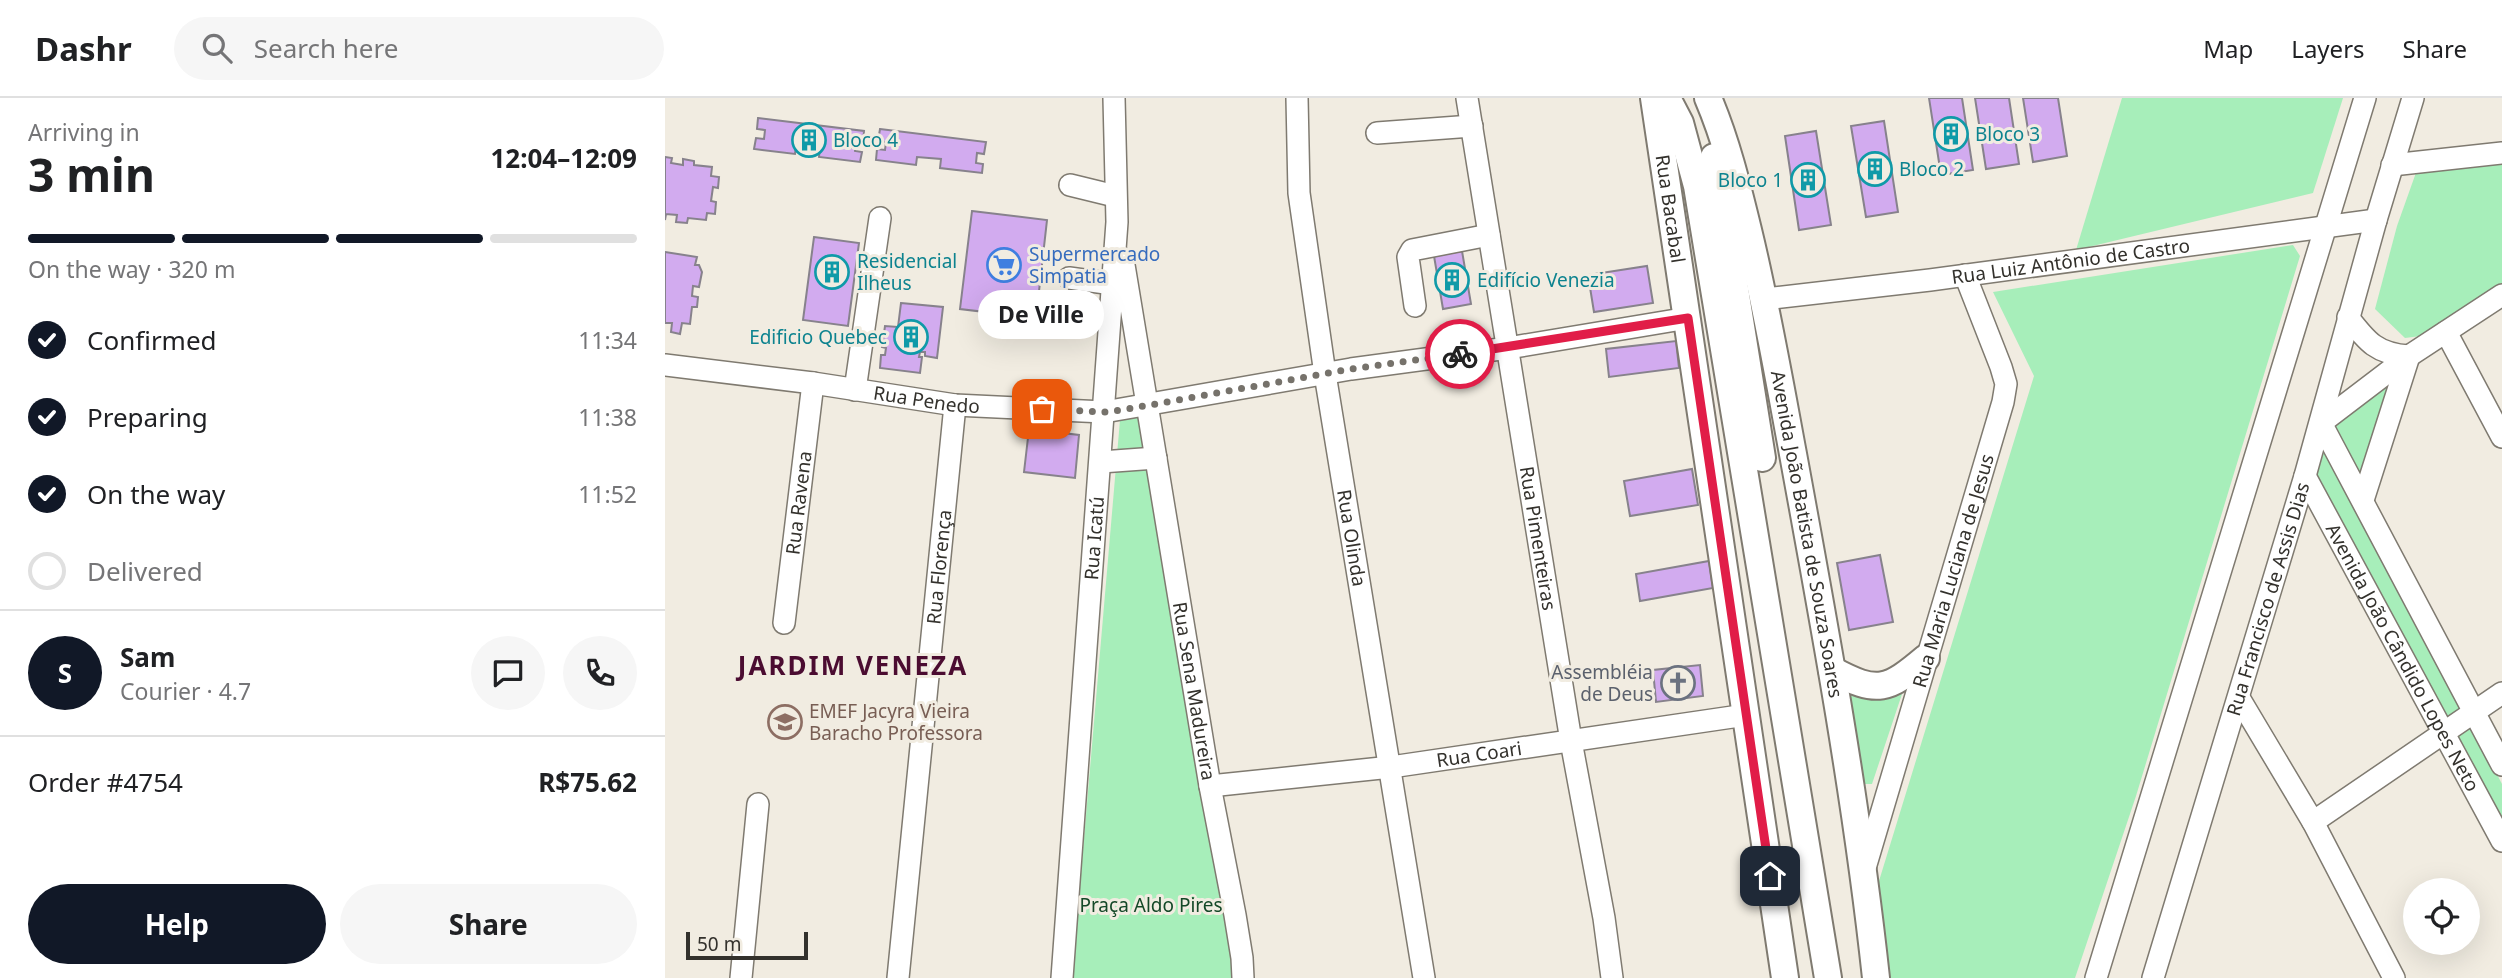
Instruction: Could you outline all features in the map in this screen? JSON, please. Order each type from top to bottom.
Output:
[{"type":"main road","name":"Rua Bacabal","points":[[1654,98],[1785,978]]},
{"type":"main road","points":[[1667,98],[1680,123],[1697,186],[1828,978]]},
{"type":"main road","points":[[1707,98],[1847,978]]},
{"type":"main road","name":"Avenida João Batista de Souza Soares","points":[[1707,98],[1724,138],[1765,299],[1832,670],[1864,868],[1877,978]]},
{"type":"main road","points":[[1832,670],[1868,686],[1889,685],[1926,658]]},
{"type":"street","name":"Rua Icatú","points":[[1062,978],[1117,222],[1114,98]]},
{"type":"street","name":"Rua Olinda","points":[[1297,98],[1299,193],[1325,374],[1424,978]]},
{"type":"street","name":"Rua Pimenteiras","points":[[1467,98],[1612,978]]},
{"type":"street","points":[[2096,978],[2365,98]]},
{"type":"street","name":"Rua Francisco de Assis Dias","points":[[2153,978],[2321,423],[2348,317],[2413,98]]},
{"type":"street","points":[[1377,132],[1472,126]]},
{"type":"street","points":[[2392,165],[2502,153]]},
{"type":"street","points":[[1070,185],[1115,196]]},
{"type":"street","points":[[855,390],[880,218]]},
{"type":"street","name":"Rua Luiz Antônio de Castro","points":[[1765,299],[2376,220]]},
{"type":"street","name":"Rua Sena Madureira","points":[[1117,222],[1210,786],[1240,947],[1243,978]]},
{"type":"street","points":[[1415,306],[1408,257],[1412,250],[1489,235]]},
{"type":"street","name":"Rua Maria Luciana de Jesus","points":[[1864,868],[2003,402],[2005,384],[2001,367],[1965,275]]},
{"type":"street","points":[[1069,278],[1113,284]]},
{"type":"street","points":[[2321,423],[2409,356],[2502,295]]},
{"type":"street","points":[[2348,317],[2366,341],[2382,351],[2409,356]]},
{"type":"street","name":"Rua Penedo","points":[[665,365],[813,383],[955,405],[1104,412],[1325,374],[1508,348],[1688,318]]},
{"type":"street","points":[[2446,332],[2502,437]]},
{"type":"street","points":[[2363,500],[2409,356]]},
{"type":"street","name":"Rua Ravena","points":[[784,623],[813,383]]},
{"type":"street","name":"Rua Florença","points":[[898,978],[955,405]]},
{"type":"street","name":"Avenida João Cândido Lopes Neto","points":[[2321,423],[2502,765]]},
{"type":"street","points":[[1101,462],[1156,458]]},
{"type":"street","name":"Avenida João Cândido Lopes Neto","points":[[2305,476],[2502,841]]},
{"type":"street","points":[[2313,822],[2502,693]]},
{"type":"street","points":[[2239,698],[2313,822],[2394,978]]},
{"type":"street","name":"Rua Coari","points":[[1210,786],[1391,767],[1746,715]]},
{"type":"street","points":[[741,978],[758,804]]},
{"type":"green space","points":[[2122,98],[2343,98],[2313,193],[2076,250]]},
{"type":"green space","points":[[2502,158],[2502,283],[2421,336],[2405,338],[2375,309],[2397,226],[2418,167]]},
{"type":"green space","points":[[2293,245],[2300,256],[2136,796],[2075,978],[1888,978],[1875,894],[2034,376],[1993,292]]},
{"type":"green space","points":[[2402,369],[2362,476],[2335,427]]},
{"type":"green space","name":"Praça Aldo Pires","points":[[1144,415],[1234,978],[1072,978],[1120,420]]},
{"type":"green space","points":[[2326,445],[2502,784],[2502,818],[2317,474]]},
{"type":"green space","points":[[1847,688],[1902,694],[1872,784],[1865,784],[1860,778]]},
{"type":"building","name":"Bloco 3","points":[[1929,98],[1962,98],[1973,170],[1941,175]]},
{"type":"building","points":[[1975,98],[2009,98],[2019,164],[1986,169]]},
{"type":"building","points":[[2023,98],[2058,98],[2067,156],[2033,162]]},
{"type":"building","name":"Bloco 4","points":[[758,118],[864,131],[863,143],[845,143],[845,147],[862,152],[860,162],[819,157],[820,148],[796,146],[795,154],[754,149],[756,138],[764,139],[765,130],[757,129]]},
{"type":"building","name":"Bloco 2","points":[[1884,121],[1898,212],[1866,217],[1851,126]]},
{"type":"building","points":[[880,129],[986,142],[984,154],[977,153],[976,163],[983,164],[982,173],[940,168],[941,159],[917,157],[916,165],[876,160],[877,149],[885,150],[886,142],[878,141]]},
{"type":"building","name":"Bloco 1","points":[[1816,131],[1831,225],[1799,230],[1785,136]]},
{"type":"building","points":[[665,157],[672,158],[671,163],[683,165],[683,159],[694,161],[694,165],[712,167],[711,176],[719,177],[718,188],[713,187],[711,201],[716,202],[715,214],[707,213],[706,220],[688,218],[687,223],[676,222],[677,215],[666,214],[665,220]]},
{"type":"building","name":"Supermercado Simpatia","points":[[972,211],[1047,220],[1036,318],[960,309]]},
{"type":"building","name":"Residencial Ilheus","points":[[814,237],[859,243],[848,326],[803,320]]},
{"type":"building","name":"Edifício Venezia","points":[[1462,251],[1471,304],[1443,309],[1434,256]]},
{"type":"building","points":[[665,252],[697,257],[695,265],[699,265],[702,272],[699,287],[693,286],[692,296],[698,297],[697,307],[692,307],[690,324],[682,323],[680,334],[671,332],[672,323],[665,323]]},
{"type":"building","points":[[1647,266],[1653,303],[1594,312],[1588,275]]},
{"type":"building","name":"Edificio Quebec","points":[[901,303],[943,307],[937,358],[925,356],[925,352],[920,352],[920,373],[880,368],[881,355],[885,355],[886,348],[882,347],[885,326],[898,327]]},
{"type":"building","points":[[1676,341],[1679,368],[1609,377],[1606,349]]},
{"type":"building","points":[[1029,429],[1079,435],[1075,478],[1024,472]]},
{"type":"building","points":[[1692,469],[1698,505],[1630,516],[1624,481]]},
{"type":"building","points":[[1880,555],[1893,622],[1849,630],[1837,563]]},
{"type":"building","points":[[1709,561],[1713,588],[1640,601],[1636,574]]},
{"type":"building","name":"Assembléia de Deus","points":[[1700,665],[1703,696],[1656,702],[1653,670]]},
{"type":"way so far","points":[[1042,409],[1104,412],[1122,410],[1351,369],[1460,354]]},
{"type":"place","name":"Bloco 3","points":[[1951,134]]},
{"type":"place","name":"Bloco 4","points":[[809,140]]},
{"type":"place","name":"Bloco 2","points":[[1875,169]]},
{"type":"place","name":"Bloco 1","points":[[1808,180]]},
{"type":"place","name":"Supermercado Simpatia","points":[[1004,265]]},
{"type":"place","name":"Residencial Ilheus","points":[[832,272]]},
{"type":"place","name":"Edifício Venezia","points":[[1452,280]]},
{"type":"place","name":"Edificio Quebec","points":[[911,337]]},
{"type":"place","name":"De Ville","points":[[1042,409]]},
{"type":"place","name":"Assembléia de Deus","points":[[1678,683]]},
{"type":"place","name":"EMEF Jacyra Vieira Baracho Professora","points":[[785,722]]},
{"type":"district","name":"JARDIM VENEZA","points":[[853,666]]},
{"type":"route","points":[[1460,354],[1688,318],[1770,876]]}]
